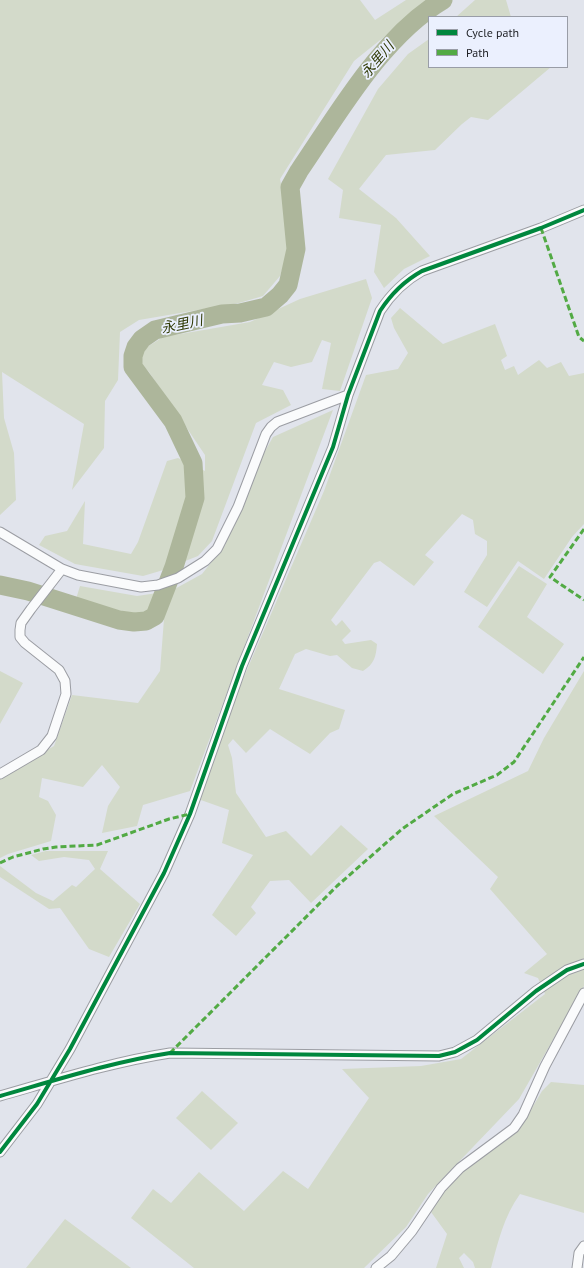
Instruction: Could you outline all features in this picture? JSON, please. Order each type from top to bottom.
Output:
[{"type":"street","points":[[0,1152],[37,1104],[70,1049],[164,874],[181,835],[212,753],[242,666],[333,447],[348,395],[380,311],[399,287],[409,278],[422,271],[541,228],[584,210]]},
{"type":"street","points":[[0,532],[62,569],[78,575],[141,587],[158,585],[178,578],[205,561],[217,549],[238,507],[266,434],[271,427],[277,422],[348,395]]},
{"type":"street","points":[[0,774],[41,750],[52,736],[66,694],[65,681],[59,670],[25,643],[20,637],[21,623],[62,569]]},
{"type":"street","points":[[0,1096],[51,1081],[141,1058],[170,1053],[439,1056],[454,1052],[477,1040],[543,986],[567,970],[584,964]]},
{"type":"street","points":[[376,1268],[391,1256],[412,1231],[441,1188],[460,1168],[514,1128],[523,1115],[545,1066],[584,993]]},
{"type":"street","points":[[577,1268],[579,1253],[584,1246]]},
{"type":"green space","points":[[0,0],[360,0],[375,20],[406,0],[430,0],[354,61],[280,179],[289,224],[288,253],[280,276],[263,296],[239,303],[139,320],[120,332],[118,380],[105,401],[104,448],[72,490],[84,424],[2,372],[4,418],[14,453],[16,500],[0,515]]},
{"type":"green space","points":[[475,0],[506,0],[511,16],[457,16]]},
{"type":"green space","points":[[428,40],[428,68],[550,68],[488,120],[471,117],[435,150],[386,155],[359,189],[396,218],[430,256],[404,269],[384,288],[374,272],[381,225],[339,218],[343,190],[328,179],[378,89],[408,54]]},
{"type":"green space","points":[[366,279],[372,298],[340,391],[322,389],[331,343],[322,340],[312,362],[291,367],[274,362],[262,385],[283,390],[291,405],[256,423],[212,541],[198,556],[143,576],[75,564],[39,545],[45,536],[67,531],[85,501],[83,544],[131,554],[138,542],[167,461],[178,458],[205,471],[205,455],[149,372],[139,362],[144,349],[163,337],[250,322],[300,299]]},
{"type":"green space","points":[[400,308],[443,344],[495,324],[507,356],[501,360],[505,370],[514,366],[518,375],[539,360],[547,368],[561,362],[569,376],[584,373],[584,524],[572,537],[544,579],[518,561],[487,607],[464,592],[487,555],[487,541],[475,534],[473,520],[462,514],[425,555],[434,562],[414,586],[380,561],[374,563],[331,620],[336,626],[342,620],[351,631],[342,640],[345,644],[371,640],[377,644],[374,660],[370,666],[363,671],[352,668],[337,655],[330,656],[306,649],[295,654],[279,689],[345,710],[339,729],[330,733],[310,754],[270,729],[246,753],[233,739],[228,745],[232,758],[236,793],[266,837],[286,831],[311,856],[341,825],[368,849],[311,903],[289,880],[270,881],[251,907],[256,913],[236,936],[212,915],[253,855],[222,843],[229,810],[198,799],[240,686],[324,491],[366,375],[398,369],[408,353],[394,328],[391,318]]},
{"type":"green space","points":[[333,410],[190,791],[143,805],[137,826],[102,833],[108,806],[120,787],[102,765],[83,787],[42,778],[39,797],[48,801],[56,815],[51,841],[8,854],[0,858],[0,778],[54,746],[72,695],[138,703],[160,671],[164,619],[150,613],[139,616],[76,599],[80,586],[137,596],[171,591],[202,574],[225,545],[264,453],[273,437]]},
{"type":"green space","points":[[519,566],[547,584],[527,617],[564,644],[543,674],[478,627]]},
{"type":"green space","points":[[0,671],[23,683],[0,724]]},
{"type":"green space","points":[[584,671],[584,986],[519,1099],[428,1194],[406,1227],[364,1268],[194,1268],[131,1218],[153,1189],[171,1203],[199,1172],[244,1211],[283,1171],[308,1189],[369,1098],[342,1069],[421,1066],[461,1059],[545,994],[538,978],[524,973],[547,954],[490,889],[498,877],[434,816],[528,771],[544,738]]},
{"type":"green space","points":[[46,851],[108,851],[100,869],[140,904],[109,957],[89,949],[60,908],[49,909],[0,877],[0,866],[36,893],[53,901],[72,885],[76,887],[95,869],[89,860],[64,857],[39,861],[31,855]]},
{"type":"green space","points":[[551,1082],[584,1085],[584,1213],[520,1194],[514,1202],[506,1220],[491,1268],[475,1268],[473,1262],[464,1253],[459,1258],[464,1268],[436,1268],[447,1234],[431,1212],[442,1194],[453,1181],[473,1163],[519,1130],[542,1091]]},
{"type":"green space","points":[[202,1091],[238,1123],[211,1150],[176,1118]]},
{"type":"green space","points":[[65,1219],[131,1268],[26,1268]]},
{"type":"waterway","name":"永里川","points":[[0,585],[28,591],[119,620],[134,622],[146,621],[155,616],[174,567],[195,498],[193,463],[173,421],[133,367],[133,356],[136,347],[142,339],[155,330],[222,314],[240,313],[266,307],[280,295],[288,285],[296,249],[290,187],[346,101],[381,55],[400,34],[421,15],[443,0]]},
{"type":"marked path","points":[[541,228],[579,337],[584,341]]},
{"type":"marked path","points":[[584,529],[550,577],[584,600]]},
{"type":"marked path","points":[[170,1053],[337,886],[402,829],[453,794],[497,775],[514,762],[584,657]]},
{"type":"marked path","points":[[0,863],[13,857],[43,849],[97,845],[169,819],[190,814]]},
{"type":"cycle path","points":[[0,1152],[37,1104],[70,1049],[164,873],[190,814],[242,666],[333,447],[348,395],[380,311],[398,288],[422,271],[541,228],[584,210]]},
{"type":"cycle path","points":[[0,1096],[105,1066],[170,1053],[439,1056],[455,1052],[477,1040],[536,991],[567,970],[584,964]]}]
